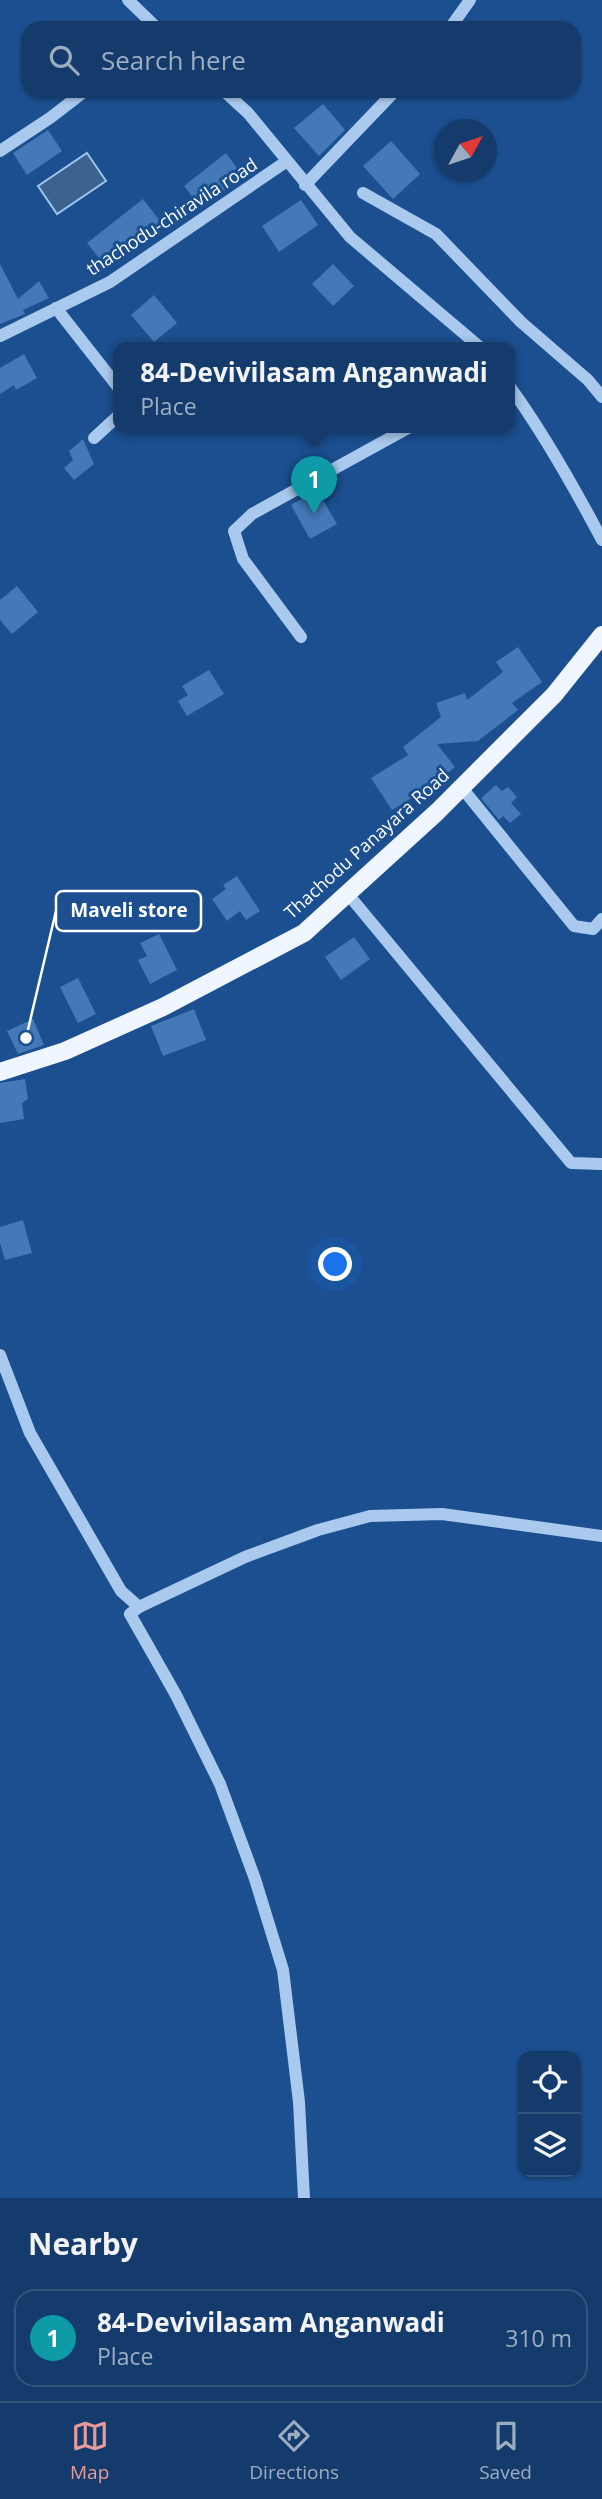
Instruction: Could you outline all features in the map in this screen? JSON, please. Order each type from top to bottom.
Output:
[{"type":"main road","name":"Thachodu Panayara Road","points":[[0,1072],[65,1051],[163,1007],[304,933],[461,788],[554,695],[602,635]]},
{"type":"street","points":[[128,0],[150,21]]},
{"type":"street","points":[[455,21],[470,0]]},
{"type":"street","points":[[0,151],[76,98]]},
{"type":"street","points":[[231,98],[248,114],[349,237],[474,342]]},
{"type":"street","points":[[305,184],[388,98]]},
{"type":"street","name":"thachodu-chiravila road","points":[[0,336],[119,276],[286,162]]},
{"type":"street","points":[[363,193],[436,234],[521,322],[588,380],[602,397]]},
{"type":"street","points":[[56,308],[113,381]]},
{"type":"street","points":[[515,394],[576,491],[602,540]]},
{"type":"street","points":[[94,438],[113,421]]},
{"type":"street","points":[[301,637],[243,559],[234,531],[252,514],[399,433]]},
{"type":"street","points":[[461,788],[574,926],[593,929],[602,919]]},
{"type":"street","points":[[347,893],[571,1163],[602,1164]]},
{"type":"street","points":[[0,1355],[30,1433],[121,1591],[139,1607]]},
{"type":"street","points":[[304,2198],[299,2102],[284,1970],[255,1879],[220,1784],[176,1695],[130,1614],[139,1607],[245,1557],[318,1530],[370,1516],[442,1514],[602,1536]]},
{"type":"water","points":[[87,153],[106,181],[57,214],[38,186]]},
{"type":"building","points":[[323,104],[345,130],[319,156],[294,128]]},
{"type":"building","points":[[48,130],[62,151],[27,175],[13,153]]},
{"type":"building","points":[[391,141],[420,174],[393,199],[363,166]]},
{"type":"building","points":[[226,153],[243,176],[201,208],[184,186]]},
{"type":"building","points":[[143,199],[164,226],[136,247],[132,242],[104,264],[87,243]]},
{"type":"building","points":[[301,200],[318,225],[279,252],[262,226]]},
{"type":"building","points":[[0,264],[18,299],[39,281],[49,298],[23,310],[25,314],[0,324]]},
{"type":"building","points":[[333,264],[354,286],[333,306],[312,284]]},
{"type":"building","points":[[154,295],[177,323],[154,342],[131,315]]},
{"type":"building","points":[[24,354],[37,378],[16,390],[14,385],[0,394],[0,368]]},
{"type":"building","points":[[83,439],[94,464],[74,480],[64,468],[73,460],[69,451]]},
{"type":"building","points":[[317,490],[337,524],[310,539],[291,505]]},
{"type":"building","points":[[17,586],[38,612],[12,634],[0,620],[0,600]]},
{"type":"building","points":[[518,647],[542,682],[512,703],[518,710],[478,741],[437,744],[455,767],[433,785],[392,810],[371,778],[408,755],[403,747],[441,717],[436,703],[465,693],[467,700],[503,672],[496,662]]},
{"type":"building","points":[[209,670],[224,694],[187,716],[178,701],[188,695],[182,686]]},
{"type":"building","points":[[496,785],[502,791],[508,787],[517,797],[511,803],[521,814],[510,823],[503,816],[499,820],[481,798]]},
{"type":"building","points":[[237,876],[260,911],[246,920],[240,911],[227,921],[212,899],[226,889],[223,885]]},
{"type":"building","points":[[159,934],[177,970],[150,984],[138,960],[147,956],[140,943]]},
{"type":"building","points":[[354,937],[370,959],[341,980],[325,957]]},
{"type":"building","points":[[78,978],[96,1014],[78,1023],[60,987]]},
{"type":"building","points":[[194,1009],[206,1040],[163,1056],[151,1026]]},
{"type":"building","points":[[33,1019],[44,1045],[18,1054],[7,1031]]},
{"type":"building","points":[[25,1079],[28,1099],[22,1103],[24,1119],[0,1123],[0,1083]]},
{"type":"building","points":[[23,1220],[32,1253],[5,1260],[0,1243],[0,1227]]},
{"type":"place","name":"84-Devivilasam Anganwadi","points":[[314,514]]},
{"type":"place","name":"Maveli store","points":[[26,1038]]}]
